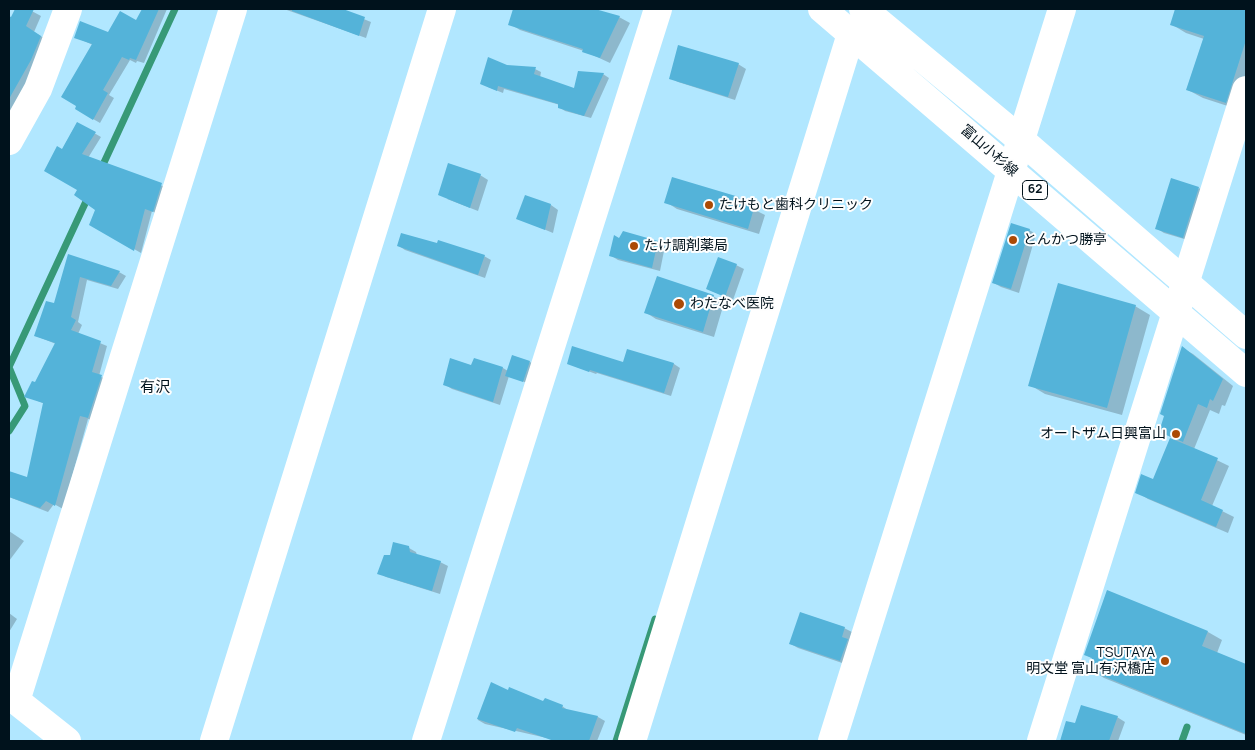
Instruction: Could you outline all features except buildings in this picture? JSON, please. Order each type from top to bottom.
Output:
[{"type":"street","points":[[67,741],[14,707],[234,9]]},
{"type":"street","points":[[214,741],[442,9]]},
{"type":"street","points":[[426,741],[658,9]]},
{"type":"street","name":"富山小杉線","points":[[822,9],[1246,373]]},
{"type":"street","name":"富山小杉線","points":[[863,9],[1021,140],[1246,335]]},
{"type":"street","points":[[832,741],[1062,9]]},
{"type":"street","points":[[9,141],[38,89],[63,11]]},
{"type":"street","points":[[632,741],[851,34]]},
{"type":"street","points":[[1041,741],[1176,313],[1241,128],[1246,90]]},
{"type":"waterway","points":[[101,169],[175,9]]},
{"type":"waterway","points":[[9,431],[25,406],[9,367],[89,195]]},
{"type":"waterway","points":[[616,741],[655,619]]},
{"type":"waterway","points":[[1182,741],[1187,727]]},
{"type":"place","name":"たけもと歯科クリニック","points":[[709,205]]},
{"type":"place","name":"とんかつ勝亭","points":[[1013,240]]},
{"type":"place","name":"たけ調剤薬局","points":[[634,246]]},
{"type":"place","name":"わたなべ医院","points":[[679,304]]},
{"type":"place","name":"オートザム日興富山","points":[[1176,434]]},
{"type":"place","name":"TSUTAYA 明文堂 富山有沢橋店","points":[[1165,661]]},
{"type":"district","name":"有沢","points":[[155,388]]}]
